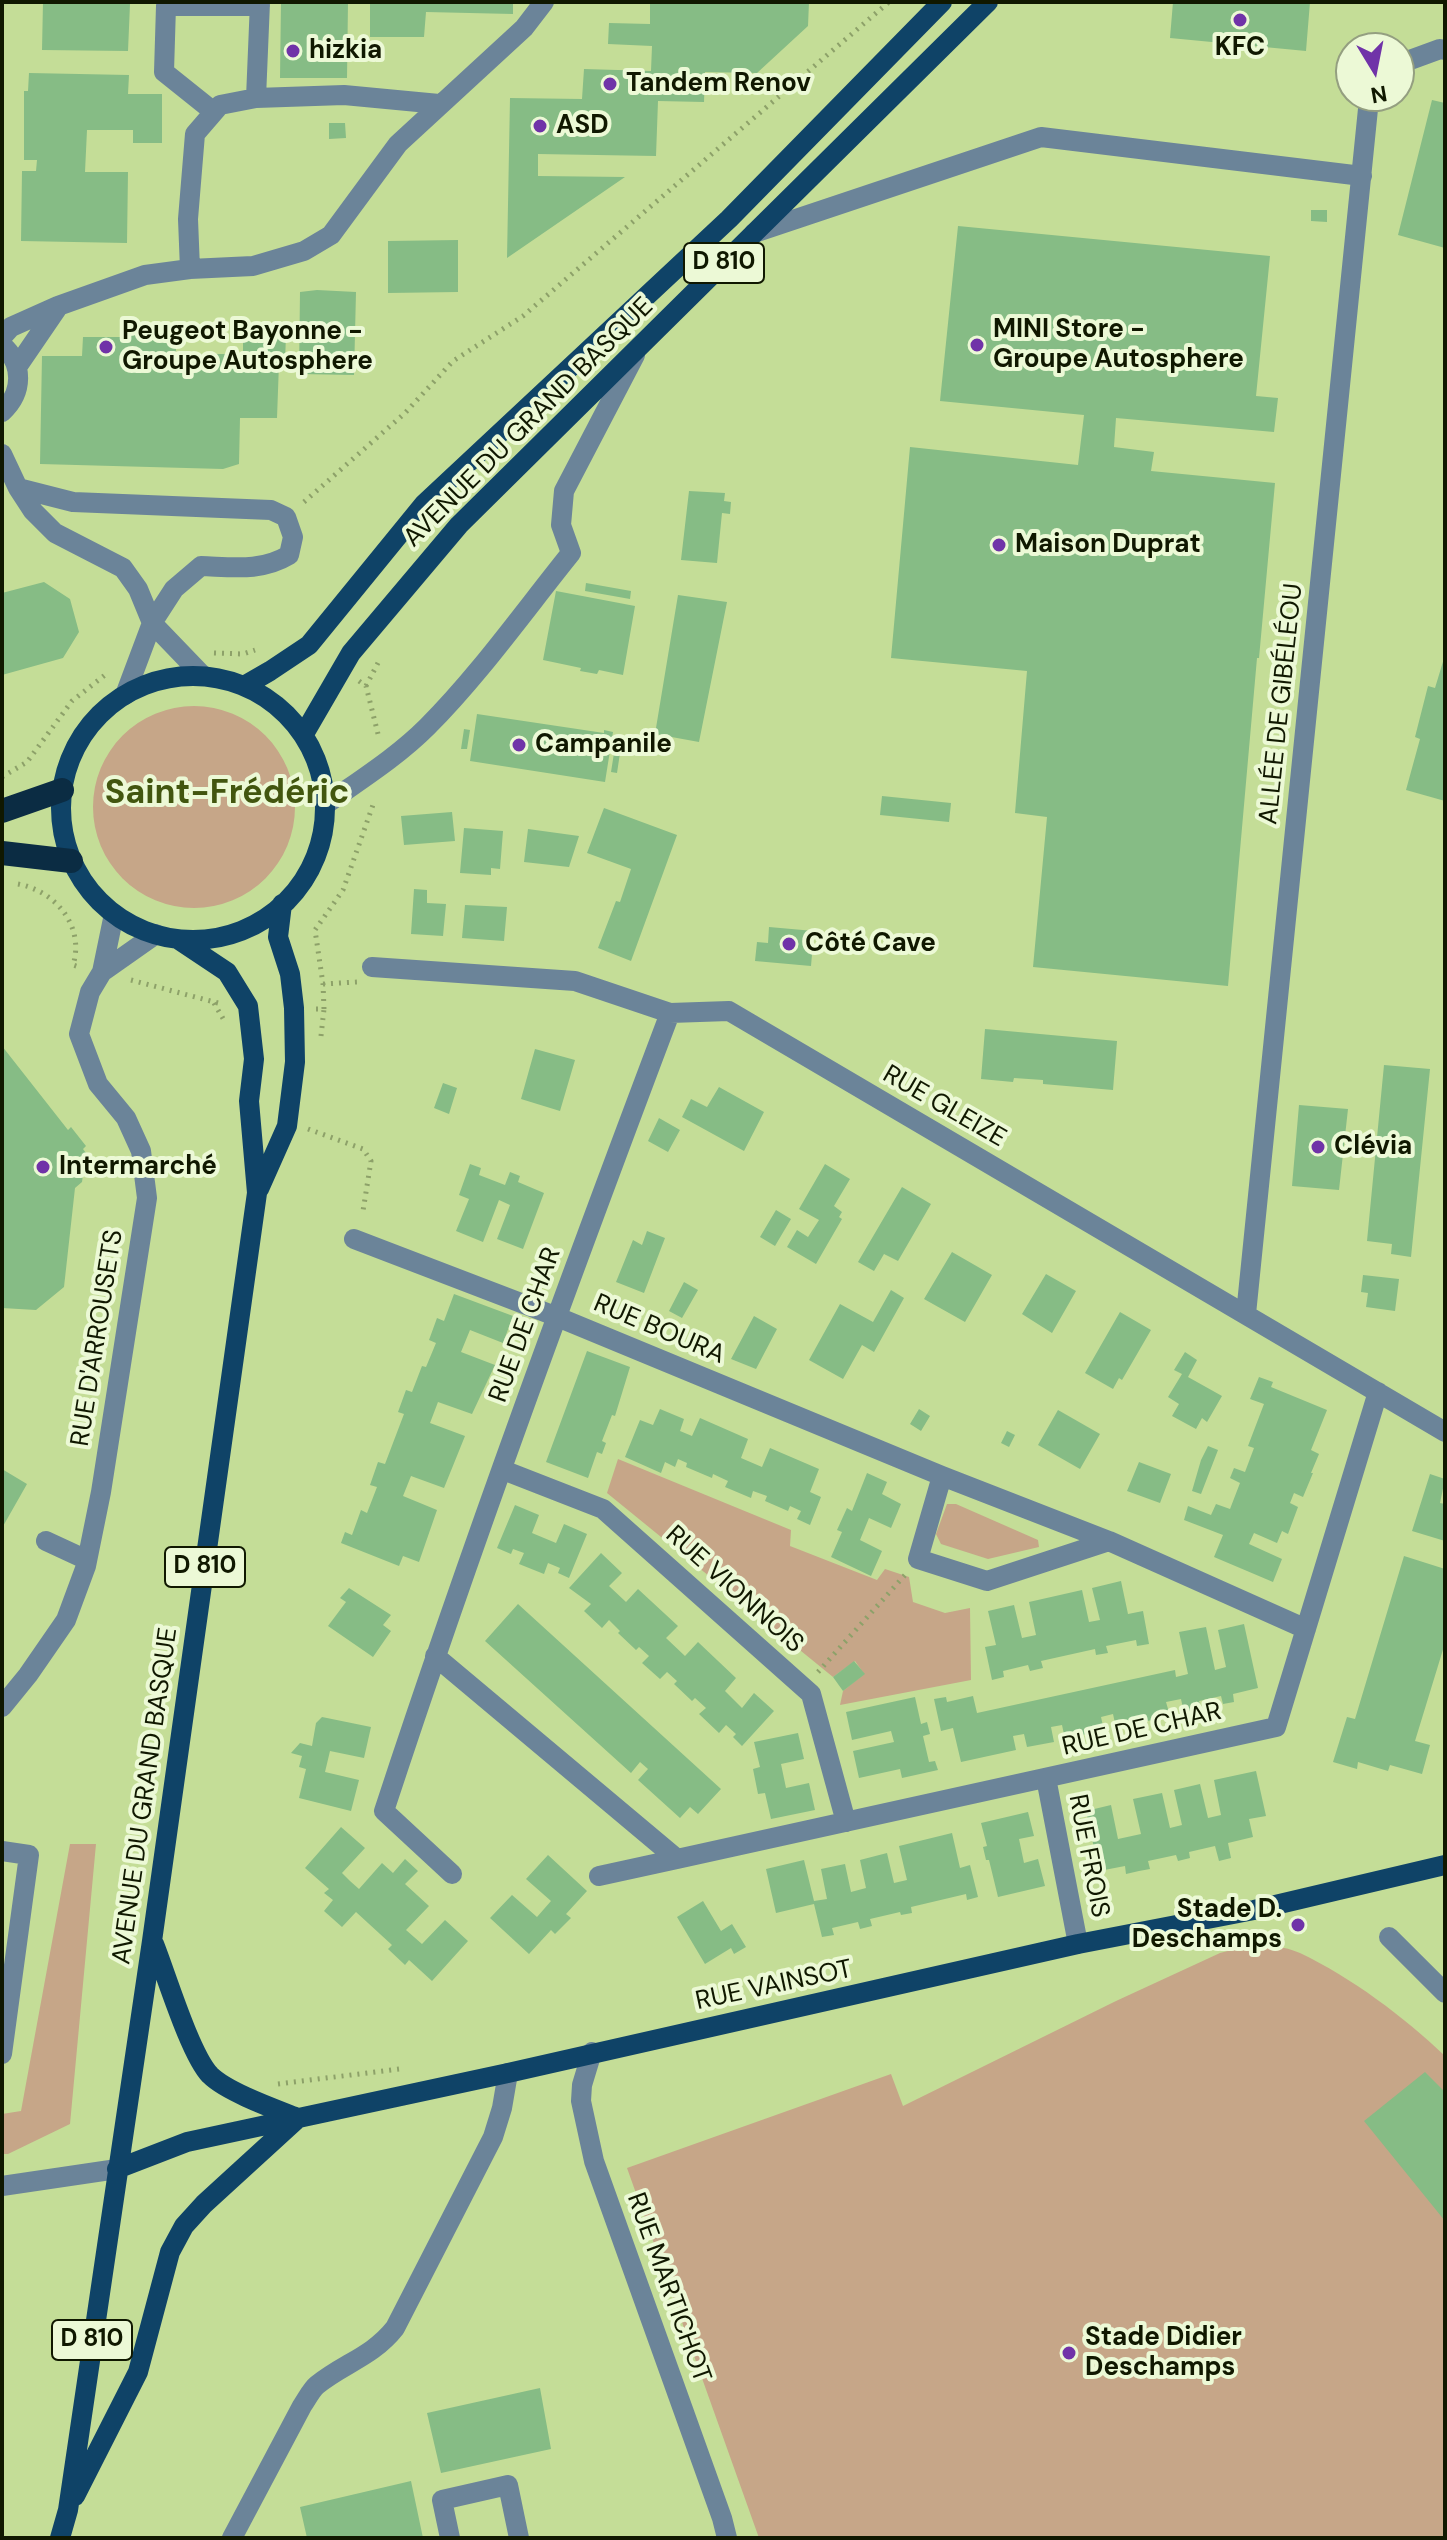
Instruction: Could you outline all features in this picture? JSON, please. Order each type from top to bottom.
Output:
[{"type":"highway","points":[[2,811],[62,790]]},
{"type":"highway","points":[[2,853],[71,861]]},
{"type":"main road","name":"AVENUE DU GRAND BASQUE","points":[[244,686],[309,645],[424,504],[729,219],[942,2]]},
{"type":"main road","name":"AVENUE DU GRAND BASQUE","points":[[304,734],[351,653],[459,525],[988,2]]},
{"type":"main road","points":[[203,676],[244,686],[267,698],[287,714],[304,734],[321,772],[326,814],[317,855],[296,892],[258,923],[223,937],[179,940],[144,931],[114,914],[89,891],[71,861],[62,826],[62,790],[73,753],[95,720],[125,695],[161,680],[203,676]]},
{"type":"main road","name":"AVENUE DU GRAND BASQUE","points":[[257,1193],[287,1126],[295,1062],[290,974],[278,937],[282,904]]},
{"type":"main road","name":"AVENUE DU GRAND BASQUE","points":[[117,2169],[257,1193],[249,1101],[254,1059],[248,1006],[227,972],[179,940]]},
{"type":"main road","name":"RUE VAINSOT","points":[[117,2169],[187,2142],[1078,1944],[1254,1910],[1445,1865]]},
{"type":"main road","points":[[68,2510],[138,2372],[170,2252],[184,2226],[298,2118],[247,2096],[210,2075],[195,2051],[152,1941]]},
{"type":"main road","name":"D 810","points":[[60,2538],[68,2510],[117,2169]]},
{"type":"street","points":[[2,337],[11,327],[58,306],[145,275],[253,266],[304,251],[331,235],[398,144],[524,28],[544,2]]},
{"type":"street","points":[[214,112],[164,72],[166,6],[260,4],[256,98]]},
{"type":"street","points":[[1415,58],[1445,50]]},
{"type":"street","points":[[190,269],[188,219],[195,134],[220,105],[256,98],[344,95],[439,104]]},
{"type":"street","name":"ALLÉE DE GIBÉLÉOU","points":[[1246,1314],[1369,112]]},
{"type":"street","points":[[754,233],[1041,137],[1362,176]]},
{"type":"street","points":[[17,367],[58,306]]},
{"type":"street","points":[[2,345],[13,357],[19,380],[17,394],[2,412]]},
{"type":"street","points":[[325,805],[385,762],[435,717],[571,553],[561,525],[564,491],[640,346]]},
{"type":"street","points":[[2,454],[33,511],[55,533],[123,568],[138,589],[152,623],[203,676]]},
{"type":"street","points":[[18,488],[73,502],[271,510],[286,517],[293,537],[289,555],[273,564],[259,566],[201,566],[174,589],[152,623],[125,695]]},
{"type":"street","name":"RUE D'ARROUSETS","points":[[2,1707],[66,1620],[87,1560],[101,1492],[147,1198],[141,1151],[126,1118],[98,1084],[79,1034],[90,992],[102,972],[114,914]]},
{"type":"street","points":[[102,972],[156,934]]},
{"type":"street","name":"RUE GLEIZE","points":[[372,967],[575,981],[670,1013],[729,1011],[1445,1432]]},
{"type":"street","name":"RUE DE CHAR","points":[[452,1874],[384,1811],[435,1656],[555,1316],[670,1013]]},
{"type":"street","name":"RUE BOURA","points":[[354,1239],[555,1316],[942,1476],[1109,1541],[1306,1629]]},
{"type":"street","name":"RUE DE CHAR","points":[[599,1876],[1276,1727],[1378,1392]]},
{"type":"street","name":"RUE VIONNOIS","points":[[503,1470],[603,1509],[811,1694],[846,1822]]},
{"type":"street","points":[[942,1476],[918,1559],[987,1581],[1109,1541]]},
{"type":"street","points":[[46,1541],[87,1560]]},
{"type":"street","points":[[435,1656],[677,1859]]},
{"type":"street","name":"RUE FROIS","points":[[1046,1778],[1078,1944]]},
{"type":"street","points":[[2,1851],[29,1855],[2,2054]]},
{"type":"street","points":[[1389,1937],[1445,1993]]},
{"type":"street","name":"RUE MARTICHOT","points":[[592,2052],[582,2085],[581,2101],[594,2161],[654,2323],[727,2538]]},
{"type":"street","points":[[232,2538],[302,2406],[316,2386],[364,2357],[384,2342],[395,2328],[493,2137],[508,2073]]},
{"type":"street","points":[[2,2186],[117,2169]]},
{"type":"street","points":[[450,2538],[442,2500],[508,2485],[519,2538]]},
{"type":"path","points":[[286,517],[405,413],[453,361],[523,316],[889,2]]},
{"type":"path","points":[[342,670],[366,686],[385,762]]},
{"type":"path","points":[[16,883],[29,886],[57,902],[74,929],[78,950],[73,965],[102,972]]},
{"type":"path","points":[[287,1126],[309,1129],[363,1149],[371,1161],[371,1172],[363,1211]]},
{"type":"path","points":[[804,1687],[918,1559]]},
{"type":"shaded area","points":[[194,706],[233,714],[266,735],[287,768],[295,807],[287,846],[266,879],[233,900],[194,908],[155,900],[122,879],[101,846],[93,807],[101,768],[122,735],[155,714]]},
{"type":"shaded area","points":[[618,1459],[791,1530],[790,1546],[877,1580],[885,1569],[909,1577],[913,1602],[945,1613],[970,1608],[971,1680],[840,1705],[843,1691],[864,1674],[855,1661],[833,1677],[607,1493]]},
{"type":"shaded area","points":[[947,1504],[956,1504],[1038,1540],[1039,1547],[988,1559],[941,1544],[936,1534]]},
{"type":"shaded area","points":[[70,1844],[96,1844],[70,2124],[8,2154],[2,2154],[2,2114],[21,2111]]},
{"type":"shaded area","name":"Stade Didier Deschamps","points":[[1251,1945],[1288,1949],[1339,1974],[1376,1999],[1445,2056],[1445,2538],[759,2538],[627,2168],[891,2074],[903,2106],[1116,2001],[1220,1953]]},
{"type":"building","points":[[43,2],[130,4],[128,51],[42,50]]},
{"type":"building","points":[[281,2],[348,2],[347,78],[280,78]]},
{"type":"building","points":[[370,2],[513,2],[513,14],[426,12],[424,37],[370,37]]},
{"type":"building","points":[[650,2],[809,2],[808,26],[757,73],[705,72],[704,102],[658,101],[656,156],[538,154],[538,176],[625,177],[507,258],[510,98],[582,99],[584,69],[651,71],[652,46],[608,44],[609,23],[650,24]]},
{"type":"building","name":"KFC","points":[[1173,2],[1310,2],[1306,51],[1170,38]]},
{"type":"building","points":[[29,73],[129,75],[128,94],[162,94],[162,143],[133,143],[133,130],[87,130],[85,172],[128,172],[127,243],[21,241],[22,171],[36,171],[37,160],[24,160],[24,91],[28,91]]},
{"type":"building","points":[[1432,100],[1445,103],[1445,248],[1398,235]]},
{"type":"building","points":[[329,123],[345,123],[346,138],[329,139]]},
{"type":"building","points":[[1311,210],[1327,210],[1327,222],[1311,221]]},
{"type":"building","points":[[958,226],[1270,256],[1256,396],[1278,398],[1274,432],[1116,418],[1114,447],[1154,452],[1151,471],[1275,483],[1228,986],[1033,967],[1047,817],[1015,813],[1027,671],[891,658],[910,447],[1078,465],[1084,415],[940,401]]},
{"type":"building","points":[[458,240],[458,292],[388,293],[388,241]]},
{"type":"building","points":[[300,292],[356,292],[354,375],[299,374]]},
{"type":"building","points":[[243,333],[286,334],[285,363],[279,363],[277,418],[240,418],[239,464],[223,469],[40,464],[42,356],[82,356],[83,337],[127,337],[127,334],[176,334],[176,354],[243,354]]},
{"type":"building","points":[[689,491],[725,493],[724,501],[731,502],[730,514],[722,513],[717,563],[681,560]]},
{"type":"building","points":[[44,582],[70,599],[79,632],[63,658],[2,675],[2,593]]},
{"type":"building","points":[[586,583],[631,591],[630,599],[585,591]]},
{"type":"building","points":[[556,591],[635,606],[623,675],[599,670],[597,674],[580,671],[581,668],[543,660]]},
{"type":"building","points":[[678,595],[727,602],[699,742],[655,734]]},
{"type":"building","points":[[1445,655],[1445,801],[1406,790],[1420,739],[1415,737],[1428,686],[1435,688]]},
{"type":"building","points":[[477,714],[613,732],[605,782],[470,761]]},
{"type":"building","points":[[464,729],[470,730],[467,749],[461,749]]},
{"type":"building","points":[[614,753],[620,753],[617,773],[611,772]]},
{"type":"building","points":[[882,796],[951,803],[949,822],[880,815]]},
{"type":"building","points":[[604,808],[677,835],[631,961],[598,948],[616,901],[620,902],[631,869],[587,853]]},
{"type":"building","points":[[452,812],[455,841],[404,845],[401,816]]},
{"type":"building","points":[[464,828],[503,831],[500,869],[491,868],[491,875],[460,873]]},
{"type":"building","points":[[528,829],[579,836],[569,867],[524,862]]},
{"type":"building","points":[[414,889],[427,890],[427,903],[446,904],[443,936],[411,934]]},
{"type":"building","points":[[465,905],[507,907],[504,941],[462,938]]},
{"type":"building","points":[[769,927],[814,931],[811,966],[755,961],[757,942],[768,943]]},
{"type":"building","points":[[985,1029],[1117,1041],[1113,1090],[1043,1084],[1043,1080],[1014,1078],[1013,1082],[981,1079]]},
{"type":"building","name":"Intermarché","points":[[2,1046],[68,1130],[71,1127],[86,1146],[83,1149],[86,1153],[82,1182],[75,1188],[64,1287],[36,1310],[2,1308]]},
{"type":"building","points":[[535,1049],[575,1060],[560,1111],[521,1099]]},
{"type":"building","points":[[1384,1065],[1430,1069],[1411,1257],[1391,1254],[1392,1244],[1367,1241]]},
{"type":"building","points":[[443,1083],[457,1088],[449,1114],[434,1108]]},
{"type":"building","points":[[719,1087],[764,1112],[744,1151],[682,1117],[691,1099],[707,1107]]},
{"type":"building","points":[[1299,1105],[1348,1109],[1339,1190],[1292,1186]]},
{"type":"building","points":[[659,1118],[680,1130],[668,1152],[648,1141]]},
{"type":"building","points":[[470,1164],[481,1168],[479,1175],[505,1185],[510,1172],[520,1176],[518,1182],[544,1193],[523,1249],[497,1239],[510,1205],[499,1200],[483,1242],[456,1231],[469,1199],[459,1195]]},
{"type":"building","points":[[825,1164],[850,1179],[834,1206],[842,1212],[839,1217],[842,1219],[816,1264],[787,1247],[797,1230],[808,1237],[819,1220],[799,1209]]},
{"type":"building","points":[[902,1187],[931,1204],[898,1261],[884,1254],[874,1271],[858,1262]]},
{"type":"building","points":[[776,1210],[791,1219],[775,1246],[760,1237]]},
{"type":"building","points":[[647,1231],[665,1238],[644,1293],[616,1282],[633,1240],[642,1245]]},
{"type":"building","points":[[952,1252],[992,1275],[965,1322],[924,1299]]},
{"type":"building","points":[[1046,1274],[1076,1291],[1052,1333],[1022,1314]]},
{"type":"building","points":[[1363,1275],[1399,1279],[1395,1311],[1366,1307],[1368,1293],[1361,1292]]},
{"type":"building","points":[[684,1282],[698,1290],[682,1318],[669,1311]]},
{"type":"building","points":[[891,1290],[904,1298],[874,1352],[862,1345],[843,1379],[809,1360],[840,1304],[873,1322]]},
{"type":"building","points":[[454,1294],[513,1316],[503,1343],[470,1330],[461,1352],[495,1365],[472,1414],[438,1402],[430,1423],[465,1436],[444,1488],[411,1476],[403,1496],[437,1510],[419,1562],[403,1556],[399,1566],[341,1543],[345,1532],[352,1535],[361,1510],[367,1513],[377,1487],[370,1485],[378,1462],[385,1464],[404,1414],[398,1412],[406,1390],[412,1392],[422,1366],[426,1367],[436,1343],[429,1340],[437,1318],[444,1321]]},
{"type":"building","points":[[1120,1312],[1151,1330],[1122,1380],[1119,1378],[1113,1389],[1085,1373]]},
{"type":"building","points":[[754,1316],[777,1329],[756,1369],[731,1359]]},
{"type":"building","points":[[587,1351],[630,1367],[615,1416],[612,1415],[602,1441],[606,1443],[602,1454],[597,1452],[588,1478],[546,1462]]},
{"type":"building","points":[[1185,1352],[1197,1360],[1188,1377],[1222,1396],[1207,1422],[1202,1418],[1196,1429],[1172,1416],[1179,1404],[1168,1397],[1182,1374],[1174,1370]]},
{"type":"building","points":[[1259,1377],[1273,1382],[1271,1387],[1327,1410],[1311,1450],[1319,1454],[1313,1473],[1303,1497],[1294,1493],[1290,1503],[1298,1507],[1288,1534],[1282,1531],[1277,1543],[1254,1533],[1249,1544],[1282,1559],[1273,1582],[1214,1557],[1223,1535],[1184,1520],[1188,1506],[1211,1515],[1216,1504],[1230,1509],[1240,1483],[1230,1478],[1234,1468],[1245,1472],[1254,1448],[1248,1446],[1264,1404],[1250,1399]]},
{"type":"building","points":[[660,1409],[684,1419],[680,1431],[692,1436],[700,1418],[748,1439],[741,1458],[762,1467],[770,1448],[819,1469],[810,1492],[821,1497],[810,1525],[797,1519],[801,1511],[790,1506],[788,1511],[765,1501],[767,1496],[753,1491],[751,1498],[725,1487],[728,1481],[686,1467],[687,1463],[678,1459],[675,1467],[665,1462],[661,1473],[625,1457],[640,1420],[653,1425]]},
{"type":"building","points":[[919,1409],[930,1416],[921,1431],[910,1424]]},
{"type":"building","points":[[1058,1410],[1100,1434],[1080,1469],[1038,1445]]},
{"type":"building","points":[[1007,1431],[1015,1435],[1009,1447],[1001,1443]]},
{"type":"building","points":[[1208,1446],[1218,1450],[1201,1494],[1192,1491]]},
{"type":"building","points":[[1139,1462],[1171,1474],[1160,1503],[1127,1491]]},
{"type":"building","points":[[2,1469],[27,1484],[2,1528]]},
{"type":"building","points":[[867,1473],[887,1482],[882,1494],[901,1504],[891,1528],[869,1518],[860,1540],[882,1551],[871,1576],[831,1557],[842,1532],[837,1530],[847,1508],[852,1511]]},
{"type":"building","points":[[1430,1474],[1445,1479],[1440,1503],[1445,1504],[1445,1541],[1412,1531]]},
{"type":"building","points":[[515,1505],[539,1515],[532,1533],[556,1543],[564,1524],[587,1534],[569,1578],[558,1573],[560,1568],[548,1563],[544,1574],[519,1564],[524,1553],[513,1549],[511,1554],[497,1548]]},
{"type":"building","points":[[601,1553],[622,1573],[609,1586],[626,1602],[638,1589],[678,1626],[666,1638],[685,1656],[698,1642],[736,1678],[725,1691],[742,1708],[754,1693],[774,1711],[742,1746],[733,1737],[736,1734],[726,1725],[719,1733],[699,1714],[706,1708],[695,1698],[692,1701],[674,1684],[677,1681],[667,1672],[660,1679],[642,1663],[649,1656],[639,1647],[636,1650],[609,1620],[602,1628],[584,1611],[591,1604],[569,1588]]},
{"type":"building","points":[[1404,1556],[1445,1569],[1445,1643],[1415,1741],[1430,1745],[1422,1774],[1390,1765],[1388,1771],[1358,1762],[1357,1769],[1333,1762],[1347,1717],[1355,1719]]},
{"type":"building","points":[[1121,1581],[1128,1614],[1143,1611],[1149,1644],[1137,1646],[1136,1640],[1106,1646],[1108,1653],[1096,1655],[1095,1649],[1041,1661],[1043,1668],[1030,1671],[1028,1665],[1003,1671],[1004,1677],[992,1680],[985,1647],[996,1645],[988,1611],[1014,1605],[1022,1638],[1036,1635],[1029,1602],[1082,1590],[1089,1622],[1100,1620],[1092,1588]]},
{"type":"building","points":[[349,1588],[391,1615],[383,1625],[391,1631],[373,1657],[328,1626],[346,1602],[340,1598]]},
{"type":"building","points":[[518,1604],[721,1789],[698,1814],[690,1807],[680,1818],[638,1780],[648,1769],[640,1762],[631,1773],[485,1641]]},
{"type":"building","points":[[1244,1624],[1258,1688],[1233,1694],[1234,1702],[1223,1704],[1221,1696],[1199,1701],[1201,1709],[1184,1713],[1181,1699],[1166,1702],[1170,1716],[1116,1728],[1113,1714],[1101,1717],[1104,1730],[1065,1739],[1062,1725],[1051,1727],[1054,1742],[1027,1747],[1024,1734],[1013,1736],[1016,1750],[961,1762],[953,1728],[941,1731],[934,1699],[946,1697],[947,1702],[973,1696],[977,1713],[1175,1670],[1176,1677],[1188,1674],[1179,1632],[1206,1627],[1215,1670],[1226,1667],[1218,1630]]},
{"type":"building","points":[[854,1661],[865,1674],[843,1691],[833,1677]]},
{"type":"building","points":[[915,1697],[921,1724],[927,1722],[930,1734],[923,1736],[929,1762],[935,1761],[938,1770],[902,1778],[900,1769],[859,1778],[853,1751],[894,1742],[891,1731],[852,1740],[846,1712]]},
{"type":"building","points":[[322,1717],[371,1727],[364,1758],[330,1751],[325,1772],[359,1780],[351,1811],[299,1798],[306,1769],[299,1767],[302,1756],[291,1753],[300,1743],[312,1746],[316,1723]]},
{"type":"building","points":[[798,1733],[804,1759],[781,1764],[786,1788],[809,1783],[815,1810],[771,1819],[765,1793],[758,1794],[753,1769],[760,1767],[754,1742]]},
{"type":"building","points":[[1256,1771],[1266,1816],[1249,1819],[1253,1837],[1228,1843],[1231,1858],[1219,1861],[1215,1846],[1189,1852],[1190,1858],[1178,1861],[1176,1855],[1148,1861],[1150,1869],[1126,1874],[1125,1866],[1099,1871],[1086,1811],[1111,1805],[1118,1839],[1141,1834],[1133,1799],[1162,1793],[1170,1828],[1182,1825],[1174,1790],[1200,1784],[1208,1818],[1221,1815],[1214,1780]]},
{"type":"building","points":[[1028,1812],[1034,1836],[1019,1839],[1024,1863],[1038,1859],[1045,1886],[998,1897],[983,1847],[987,1846],[981,1823]]},
{"type":"building","points":[[341,1827],[365,1848],[342,1873],[350,1881],[359,1889],[382,1863],[393,1873],[405,1859],[418,1871],[405,1884],[429,1906],[406,1930],[422,1944],[445,1920],[468,1941],[432,1981],[409,1960],[405,1965],[388,1949],[392,1945],[356,1912],[342,1927],[324,1911],[333,1900],[324,1893],[329,1889],[305,1868]]},
{"type":"building","points":[[952,1833],[960,1868],[970,1865],[978,1897],[967,1900],[966,1894],[911,1907],[912,1913],[901,1915],[900,1912],[870,1919],[872,1926],[860,1929],[858,1922],[832,1928],[834,1935],[822,1937],[814,1904],[776,1913],[766,1869],[804,1860],[814,1901],[827,1899],[821,1869],[845,1864],[851,1892],[866,1888],[860,1860],[887,1853],[894,1883],[907,1880],[899,1846]]},
{"type":"building","points":[[548,1855],[587,1891],[566,1914],[571,1918],[555,1934],[551,1930],[529,1954],[490,1918],[512,1895],[537,1917],[551,1901],[526,1879]]},
{"type":"building","points":[[703,1901],[721,1931],[732,1924],[746,1947],[734,1954],[731,1948],[705,1964],[677,1917]]},
{"type":"building","points":[[1425,2072],[1445,2092],[1445,2221],[1364,2121]]},
{"type":"building","points":[[540,2388],[551,2449],[441,2473],[427,2413]]},
{"type":"building","points":[[411,2481],[423,2538],[307,2538],[300,2507]]},
{"type":"place","name":"KFC","points":[[1240,20]]},
{"type":"place","name":"hizkia","points":[[293,51]]},
{"type":"place","name":"Tandem Renov","points":[[610,84]]},
{"type":"place","name":"ASD","points":[[540,126]]},
{"type":"place","name":"MINI Store - Groupe Autosphere","points":[[977,345]]},
{"type":"place","name":"Peugeot Bayonne - Groupe Autosphere","points":[[106,347]]},
{"type":"place","name":"Maison Duprat","points":[[999,545]]},
{"type":"place","name":"Campanile","points":[[519,745]]},
{"type":"place","name":"Côté Cave","points":[[789,944]]},
{"type":"place","name":"Clévia","points":[[1318,1147]]},
{"type":"place","name":"Intermarché","points":[[43,1167]]},
{"type":"place","name":"Stade D. Deschamps","points":[[1298,1925]]},
{"type":"place","name":"Stade Didier Deschamps","points":[[1069,2353]]},
{"type":"district","name":"Saint-Frédéric","points":[[227,794]]}]
